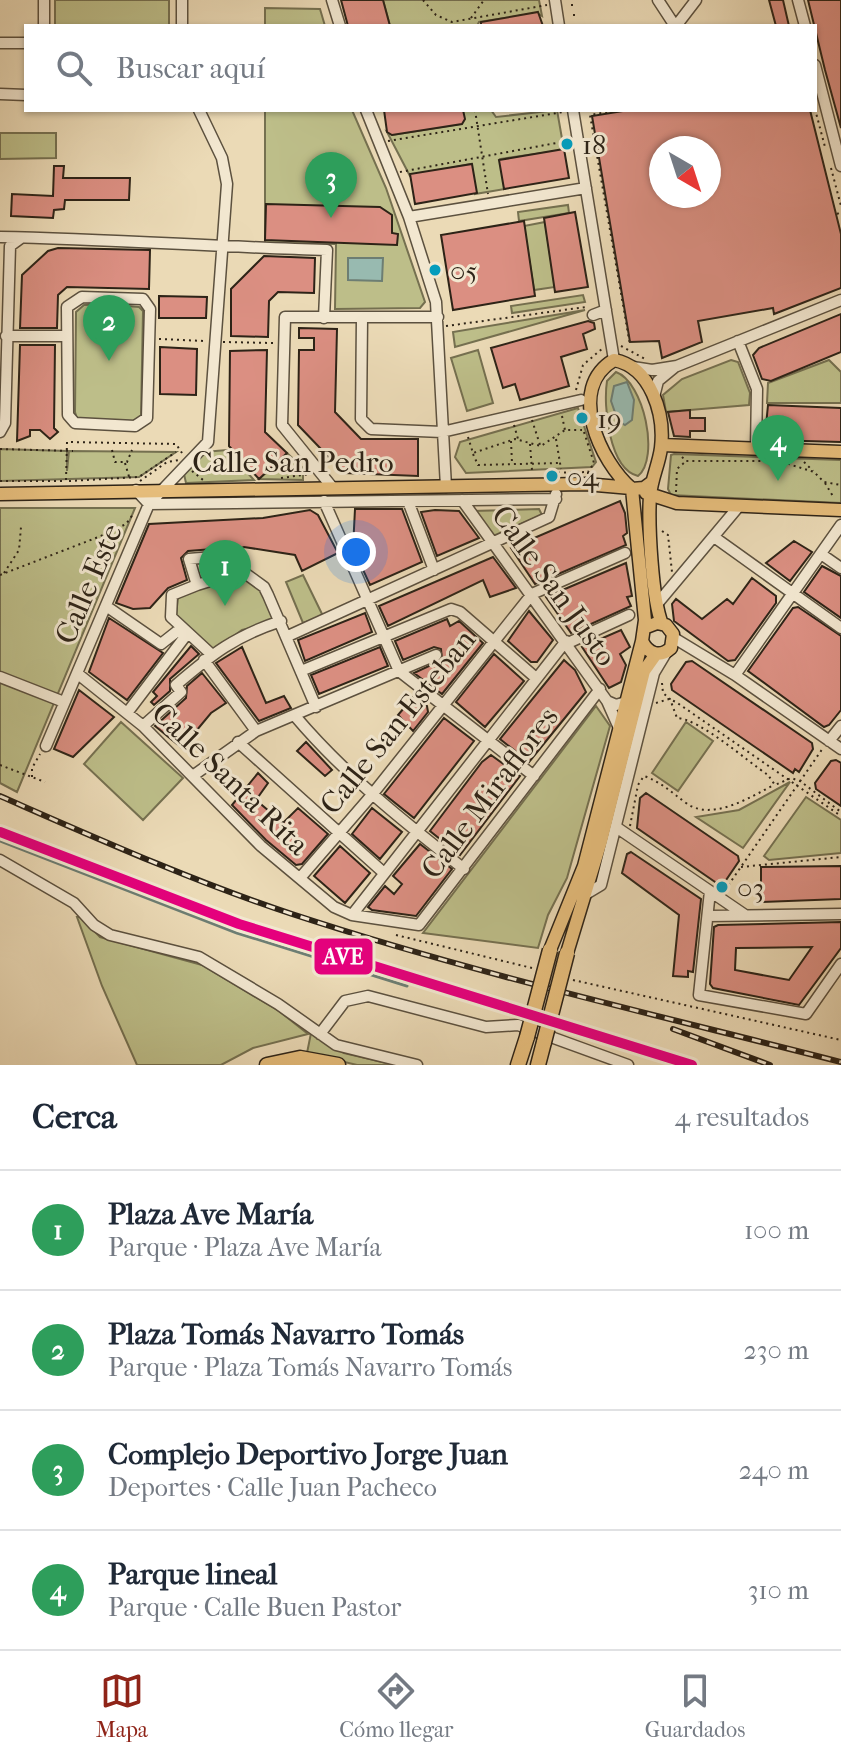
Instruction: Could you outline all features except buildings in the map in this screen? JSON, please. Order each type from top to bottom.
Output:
[{"type":"highway","points":[[518,1065],[550,950]]},
{"type":"highway","points":[[538,1065],[567,953]]},
{"type":"highway","points":[[267,1065],[300,1058],[338,1065]]},
{"type":"main road","points":[[567,953],[586,894],[644,671],[661,653],[674,638],[671,630],[662,624],[657,604],[651,488],[662,445],[654,397],[641,372],[614,360],[599,372],[586,403],[609,465],[633,489],[643,634],[648,651],[661,653]]},
{"type":"main road","points":[[662,445],[841,452]]},
{"type":"main road","points":[[586,484],[601,477],[609,465]]},
{"type":"main road","name":"Calle San Pedro","points":[[0,494],[133,484],[166,489],[557,484],[633,489]]},
{"type":"main road","points":[[633,489],[651,488],[687,504],[840,510]]},
{"type":"main road","points":[[550,950],[584,866],[643,634],[662,624]]},
{"type":"street","points":[[44,0],[44,24]]},
{"type":"street","points":[[182,0],[182,24]]},
{"type":"street","points":[[332,0],[339,24]]},
{"type":"street","points":[[658,0],[675,24]]},
{"type":"street","points":[[678,24],[696,0]]},
{"type":"street","points":[[798,0],[804,24]]},
{"type":"street","points":[[552,3],[558,24]]},
{"type":"street","points":[[0,43],[24,43]]},
{"type":"street","points":[[817,80],[841,166]]},
{"type":"street","points":[[0,94],[24,95]]},
{"type":"street","name":"Calle Este","points":[[46,746],[106,606],[144,507],[166,489],[208,442],[227,184],[222,158],[200,112]]},
{"type":"street","points":[[367,112],[409,217],[436,302],[446,487]]},
{"type":"street","points":[[569,112],[586,188],[598,310],[614,360]]},
{"type":"street","points":[[409,217],[586,188]]},
{"type":"street","points":[[0,237],[327,250],[324,318]]},
{"type":"street","points":[[0,432],[5,423],[10,246],[21,238]]},
{"type":"street","points":[[82,297],[143,299],[150,309],[150,338],[147,418],[135,426],[75,423],[68,415],[67,307],[82,297]]},
{"type":"street","points":[[633,367],[652,370],[677,366],[841,300]]},
{"type":"street","points":[[332,487],[282,425],[285,317],[438,322]]},
{"type":"street","points":[[362,318],[361,419],[371,429],[442,432],[586,403]]},
{"type":"street","points":[[6,336],[67,336]]},
{"type":"street","points":[[738,341],[757,389],[756,449]]},
{"type":"street","points":[[654,397],[658,381],[677,366]]},
{"type":"street","points":[[133,484],[144,507]]},
{"type":"street","points":[[288,636],[549,517],[556,499],[557,484]]},
{"type":"street","name":"Calle San Pedro","points":[[144,507],[324,501],[556,499]]},
{"type":"street","name":"Calle San Justo","points":[[462,500],[600,689],[619,728]]},
{"type":"street","points":[[324,501],[399,671],[534,776]]},
{"type":"street","points":[[408,501],[434,570]]},
{"type":"street","points":[[657,604],[739,506]]},
{"type":"street","points":[[735,675],[841,525]]},
{"type":"street","points":[[714,537],[841,628]]},
{"type":"street","points":[[532,594],[625,553]]},
{"type":"street","points":[[821,554],[841,568]]},
{"type":"street","points":[[197,585],[189,559],[213,557]]},
{"type":"street","points":[[256,731],[207,657],[171,617],[172,595],[242,571],[264,587],[288,636],[316,707]]},
{"type":"street","name":"Calle San Esteban","points":[[300,878],[371,796],[532,594]]},
{"type":"street","points":[[106,606],[161,644],[183,632]]},
{"type":"street","points":[[301,671],[448,611],[460,612],[536,678]]},
{"type":"street","points":[[352,915],[567,642],[629,615]]},
{"type":"street","points":[[143,726],[181,692],[176,685],[207,657],[243,634],[281,621]]},
{"type":"street","points":[[127,713],[183,632]]},
{"type":"street","points":[[674,638],[735,675],[841,749]]},
{"type":"street","points":[[586,894],[601,885],[661,653]]},
{"type":"street","points":[[194,775],[256,731],[436,655]]},
{"type":"street","name":"Calle Santa Rita","points":[[78,674],[143,726],[261,846],[334,907],[352,915]]},
{"type":"street","points":[[0,677],[64,702]]},
{"type":"street","name":"Calle Miraflores","points":[[352,915],[419,925],[600,689]]},
{"type":"street","name":"Calle San Justo","points":[[607,701],[616,705],[626,702]]},
{"type":"street","points":[[295,716],[330,757],[371,796],[464,869]]},
{"type":"street","points":[[829,741],[841,726]]},
{"type":"street","points":[[238,742],[384,873]]},
{"type":"street","points":[[616,827],[745,915]]},
{"type":"street","points":[[0,860],[74,903],[94,925],[110,935],[199,957],[351,1051],[417,1065]]},
{"type":"street","points":[[710,891],[699,995],[806,1014],[841,964]]},
{"type":"street","points":[[708,916],[841,914]]},
{"type":"street","points":[[320,1034],[345,1001],[368,996],[486,1027],[518,1025],[628,1065]]},
{"type":"path","points":[[423,0],[436,15],[452,24],[552,3]]},
{"type":"path","points":[[470,19],[484,0]]},
{"type":"path","points":[[475,112],[489,203]]},
{"type":"path","points":[[379,143],[563,112]]},
{"type":"path","points":[[607,112],[590,115],[630,345]]},
{"type":"path","points":[[391,173],[570,140]]},
{"type":"path","points":[[438,322],[598,310]]},
{"type":"path","points":[[150,338],[284,344]]},
{"type":"path","points":[[561,411],[565,430]]},
{"type":"path","points":[[532,419],[541,446]]},
{"type":"path","points":[[514,424],[518,439]]},
{"type":"path","points":[[473,453],[518,439],[541,446],[565,430],[587,431]]},
{"type":"path","points":[[556,436],[561,469]]},
{"type":"path","points":[[468,437],[478,465],[560,463]]},
{"type":"path","points":[[511,440],[513,464]]},
{"type":"path","points":[[66,483],[67,442],[176,444],[182,453]]},
{"type":"path","points":[[530,443],[532,470]]},
{"type":"path","points":[[677,446],[678,454],[686,461],[779,461],[814,472]]},
{"type":"path","points":[[0,449],[73,451]]},
{"type":"path","points":[[112,450],[115,462],[124,462]]},
{"type":"path","points":[[124,462],[132,450]]},
{"type":"path","points":[[0,481],[133,484],[176,452]]},
{"type":"path","points":[[805,454],[804,463],[824,482],[840,510]]},
{"type":"path","points":[[0,486],[136,483],[171,460],[187,465],[196,476]]},
{"type":"path","points":[[686,461],[677,469],[675,497],[685,498],[687,504]]},
{"type":"path","points":[[124,462],[133,484]]},
{"type":"path","points":[[66,471],[73,471]]},
{"type":"path","points":[[824,482],[841,485]]},
{"type":"path","points":[[1,574],[126,524],[130,514],[144,507]]},
{"type":"path","points":[[1,574],[19,550],[21,527]]},
{"type":"path","points":[[654,673],[670,699],[677,718],[686,718],[701,728],[768,775],[775,785]]},
{"type":"path","points":[[652,706],[670,699]]},
{"type":"path","points":[[670,699],[841,814]]},
{"type":"path","points":[[736,897],[724,889],[824,748],[810,739],[816,732]]},
{"type":"path","points":[[32,778],[32,768],[46,746]]},
{"type":"path","points":[[0,765],[45,782]]},
{"type":"path","points":[[629,827],[638,785],[644,776],[676,793],[688,805],[701,807],[729,807],[788,780],[800,781],[841,814]]},
{"type":"path","points":[[740,867],[841,857]]},
{"type":"path","points":[[396,935],[531,967]]},
{"type":"path","points":[[571,980],[841,1040]]},
{"type":"green space","points":[[55,0],[169,0],[169,24],[55,24]]},
{"type":"green space","points":[[383,0],[539,0],[542,16],[537,13],[478,24],[389,24]]},
{"type":"green space","points":[[265,8],[320,9],[324,24],[265,24]]},
{"type":"green space","points":[[265,112],[353,112],[386,188],[425,302],[420,308],[335,309],[336,244],[265,243]]},
{"type":"green space","points":[[463,112],[492,112],[496,117],[557,112],[564,150],[500,159],[505,189],[475,194],[471,164],[410,176],[387,132],[392,135],[461,124]]},
{"type":"green space","points":[[0,133],[56,133],[56,158],[0,159]]},
{"type":"green space","points":[[568,205],[569,213],[519,221],[518,212]]},
{"type":"green space","points":[[545,222],[555,287],[534,290],[524,226]]},
{"type":"green space","points":[[583,295],[585,302],[512,313],[511,306]]},
{"type":"green space","points":[[84,305],[139,307],[143,311],[141,416],[132,422],[77,419],[75,412],[76,312]]},
{"type":"green space","points":[[585,310],[455,347],[453,332]]},
{"type":"green space","points":[[478,350],[493,403],[467,411],[451,358]]},
{"type":"green space","points":[[731,360],[738,362],[750,393],[749,405],[666,412],[663,395],[682,379]]},
{"type":"green space","points":[[829,360],[841,372],[841,403],[767,403],[768,383]]},
{"type":"green space","points":[[616,372],[634,390],[646,421],[648,454],[645,467],[638,476],[620,462],[610,435],[607,381]]},
{"type":"green space","points":[[578,408],[596,462],[592,467],[466,473],[455,457],[460,442]]},
{"type":"green space","points":[[0,449],[67,451],[67,471],[69,451],[176,452],[139,477],[0,481]]},
{"type":"green space","points":[[227,450],[254,480],[186,483],[184,474],[204,452]]},
{"type":"green space","points":[[287,453],[303,468],[303,480],[259,479]]},
{"type":"green space","points":[[671,455],[841,460],[841,503],[671,495],[668,489]]},
{"type":"green space","points":[[0,508],[135,508],[17,792],[0,783]]},
{"type":"green space","points":[[539,509],[542,515],[493,536],[473,511]]},
{"type":"green space","points":[[244,573],[264,591],[280,621],[242,630],[214,651],[176,617],[178,596]]},
{"type":"green space","points":[[303,575],[323,616],[303,623],[286,582]]},
{"type":"green space","points":[[596,706],[610,726],[567,878],[548,915],[538,948],[423,933]]},
{"type":"green space","points":[[121,722],[183,778],[143,820],[84,764]]},
{"type":"green space","points":[[686,722],[713,741],[678,791],[652,773]]},
{"type":"green space","points":[[790,782],[743,848],[696,817],[739,810]]},
{"type":"green space","points":[[806,797],[841,820],[841,853],[769,860],[764,856]]},
{"type":"green space","points":[[77,917],[81,917],[100,937],[202,965],[279,1011],[308,1034],[253,1048],[221,1065],[137,1065],[102,986]]},
{"type":"green space","points":[[311,1033],[344,1053],[395,1065],[357,1065],[307,1053]]},
{"type":"water","points":[[348,258],[383,258],[382,281],[348,280]]},
{"type":"water","points":[[627,382],[634,400],[632,420],[625,425],[618,421],[611,401],[614,386]]},
{"type":"waterway","points":[[0,841],[237,933],[407,986]]},
{"type":"railway","points":[[0,796],[181,873],[292,914],[496,974],[841,1062]]},
{"type":"railway","points":[[673,1029],[770,1065]]},
{"type":"transit line","name":"AVE","points":[[0,832],[239,924],[692,1065]]},
{"type":"place","name":"18","points":[[567,144]]},
{"type":"place","name":"Complejo Deportivo Jorge Juan","points":[[331,218]]},
{"type":"place","name":"05","points":[[435,270]]},
{"type":"place","name":"Plaza Tomás Navarro Tomás","points":[[109,361]]},
{"type":"place","name":"19","points":[[582,418]]},
{"type":"place","name":"04","points":[[552,476]]},
{"type":"place","name":"Parque lineal","points":[[778,481]]},
{"type":"place","name":"Plaza Ave María","points":[[225,606]]},
{"type":"place","name":"03","points":[[722,887]]}]
